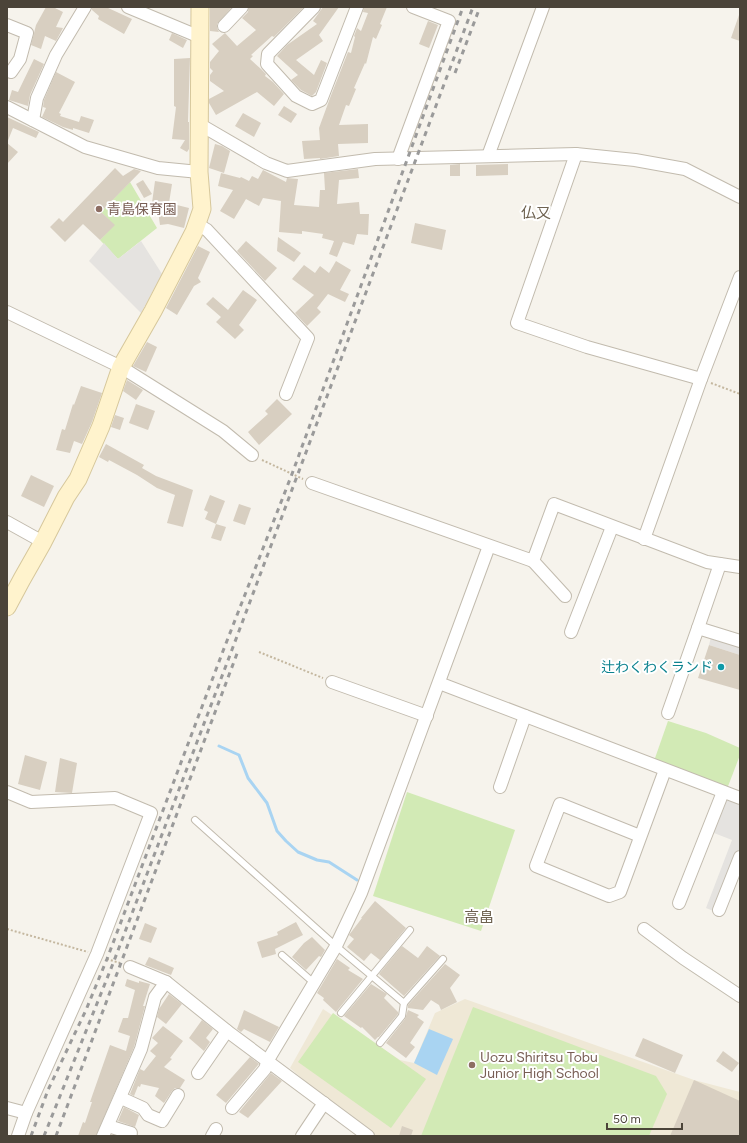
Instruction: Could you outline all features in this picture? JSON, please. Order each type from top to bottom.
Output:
[{"type":"street","points":[[33,120],[37,98],[56,55],[85,7]]},
{"type":"street","points":[[128,7],[200,37]]},
{"type":"street","points":[[7,607],[22,578],[44,542],[66,497],[78,479],[101,426],[121,367],[153,312],[194,232],[202,209],[199,172],[200,7]]},
{"type":"street","points":[[224,26],[242,7]]},
{"type":"street","points":[[314,7],[268,54],[267,64],[296,96],[312,104],[321,100],[357,7]]},
{"type":"street","points":[[398,159],[449,21],[413,7]]},
{"type":"street","points":[[488,156],[543,7]]},
{"type":"street","points":[[7,25],[27,34],[20,59],[8,73]]},
{"type":"street","points":[[7,107],[85,147],[158,168],[199,172]]},
{"type":"street","points":[[199,124],[266,163],[286,171],[375,159],[576,154],[635,160],[685,169],[740,197]]},
{"type":"street","points":[[576,154],[517,323],[587,347],[701,379]]},
{"type":"street","points":[[197,224],[207,230],[308,338],[286,394]]},
{"type":"street","points":[[644,539],[701,379],[740,277]]},
{"type":"street","points":[[7,312],[121,367],[223,431],[252,455]]},
{"type":"street","points":[[312,483],[533,562],[564,596]]},
{"type":"street","points":[[533,562],[554,504],[707,562],[740,567]]},
{"type":"street","points":[[7,522],[44,542]]},
{"type":"street","points":[[571,632],[612,527]]},
{"type":"street","points":[[232,1108],[265,1069],[268,1060],[336,946],[361,893],[490,546]]},
{"type":"street","points":[[668,713],[720,564]]},
{"type":"street","points":[[698,628],[740,641]]},
{"type":"street","points":[[332,682],[427,716]]},
{"type":"street","points":[[439,683],[740,798]]},
{"type":"street","points":[[500,787],[525,716]]},
{"type":"street","points":[[640,836],[560,804],[536,866],[609,896],[620,892],[665,770]]},
{"type":"street","points":[[7,792],[31,802],[115,798],[151,813],[96,954],[26,1114],[18,1136]]},
{"type":"street","points":[[679,903],[723,792]]},
{"type":"street","points":[[720,910],[740,857]]},
{"type":"street","points":[[644,930],[740,996]]},
{"type":"street","points":[[130,967],[166,982],[227,1031],[268,1060],[368,1136]]},
{"type":"street","points":[[131,1133],[106,1131],[141,1049],[155,997],[166,982]]},
{"type":"street","points":[[198,1073],[227,1031]]},
{"type":"street","points":[[121,1098],[143,1108],[148,1115],[162,1121],[178,1095]]},
{"type":"street","points":[[302,1136],[324,1103]]},
{"type":"street","points":[[7,1108],[26,1114]]},
{"type":"lane","points":[[195,820],[336,946],[404,1003]]},
{"type":"lane","points":[[341,1013],[410,930]]},
{"type":"lane","points":[[282,955],[314,983]]},
{"type":"lane","points":[[380,1042],[402,1016],[404,1003],[443,959]]},
{"type":"path","points":[[701,379],[740,394]]},
{"type":"path","points":[[252,455],[312,483]]},
{"type":"path","points":[[259,652],[332,682]]},
{"type":"path","points":[[7,929],[96,954],[130,967]]},
{"type":"shaded area","points":[[141,241],[162,274],[141,313],[89,261],[104,243],[118,259]]},
{"type":"shaded area","points":[[711,637],[740,645],[740,655],[709,645]]},
{"type":"shaded area","points":[[724,797],[740,802],[740,851],[716,912],[706,908],[732,840],[714,833]]},
{"type":"shaded area","name":"Uozu Shiritsu Tobu Junior High School","points":[[465,999],[694,1080],[740,1092],[740,1136],[368,1136],[290,1068],[323,1009],[400,1060],[414,1063],[435,1013]]},
{"type":"green space","points":[[130,182],[157,228],[118,259],[100,240],[114,225],[101,212]]},
{"type":"green space","points":[[668,721],[706,733],[740,748],[740,755],[727,789],[654,761]]},
{"type":"green space","points":[[407,792],[515,830],[481,931],[373,896]]},
{"type":"green space","points":[[473,1007],[656,1076],[667,1094],[649,1136],[421,1136]]},
{"type":"green space","points":[[333,1013],[426,1079],[391,1128],[298,1062]]},
{"type":"water","points":[[429,1029],[453,1039],[437,1075],[414,1063]]},
{"type":"building","points":[[46,7],[53,7],[63,12],[56,27],[63,28],[56,41],[45,36],[41,49],[31,45],[36,25]]},
{"type":"building","points":[[92,7],[106,7],[132,19],[124,34],[98,19],[99,16],[92,10]]},
{"type":"building","points":[[210,7],[232,7],[217,24],[219,32],[210,31]]},
{"type":"building","points":[[249,7],[304,7],[274,37],[272,36],[251,55],[253,56],[250,59],[284,94],[274,106],[257,92],[216,115],[209,103],[209,99],[224,91],[210,81],[210,75],[213,71],[210,68],[210,62],[219,51],[212,44],[225,33],[237,46],[256,30],[242,18],[248,12]]},
{"type":"building","points":[[323,7],[339,7],[319,35],[323,41],[296,60],[314,75],[321,60],[327,63],[316,92],[312,96],[301,90],[291,80],[298,75],[277,56],[287,45],[317,24],[313,21]]},
{"type":"building","points":[[364,7],[387,7],[376,39],[373,37],[366,64],[365,63],[354,88],[356,89],[349,106],[346,105],[339,125],[368,124],[368,143],[338,144],[339,156],[320,159],[304,159],[302,141],[320,140],[319,128],[330,98],[348,52],[351,53],[357,28],[361,31],[368,13],[363,12]]},
{"type":"building","points":[[740,15],[740,41],[731,38]]},
{"type":"building","points":[[428,21],[438,25],[429,48],[419,44]]},
{"type":"building","points":[[172,33],[187,40],[183,48],[169,40]]},
{"type":"building","points":[[190,58],[188,122],[189,149],[187,152],[180,148],[185,140],[172,139],[176,107],[174,106],[174,59]]},
{"type":"building","points":[[34,59],[44,64],[30,95],[28,106],[9,100],[12,90],[18,92]]},
{"type":"building","points":[[56,72],[75,82],[59,113],[61,114],[60,116],[79,122],[81,116],[94,120],[89,133],[73,128],[73,130],[63,127],[42,117],[46,108],[43,107],[44,100]]},
{"type":"building","points":[[284,106],[297,114],[291,123],[278,115]]},
{"type":"building","points":[[243,113],[261,123],[254,137],[235,126]]},
{"type":"building","points":[[7,117],[39,132],[36,138],[13,128],[7,143]]},
{"type":"building","points":[[7,143],[18,152],[7,164]]},
{"type":"building","points":[[215,144],[230,151],[224,173],[209,168]]},
{"type":"building","points":[[460,164],[460,176],[450,176],[450,165]]},
{"type":"building","points":[[508,164],[508,175],[476,176],[476,165]]},
{"type":"building","points":[[115,168],[123,176],[134,169],[141,171],[101,212],[115,225],[100,240],[83,224],[65,242],[50,227],[59,218],[63,222]]},
{"type":"building","points":[[358,169],[359,178],[339,180],[337,204],[359,202],[360,214],[369,214],[368,235],[357,234],[354,245],[343,242],[337,257],[329,254],[334,241],[322,238],[323,234],[302,231],[302,234],[279,232],[281,201],[263,198],[259,206],[246,199],[234,219],[220,211],[233,190],[218,186],[221,173],[241,177],[249,181],[252,176],[258,179],[263,170],[286,182],[287,178],[298,179],[294,205],[319,207],[320,190],[325,190],[324,173]]},
{"type":"building","points":[[143,180],[152,194],[144,198],[136,184]]},
{"type":"building","points":[[155,181],[172,184],[169,203],[189,208],[184,228],[168,224],[160,225],[158,211],[151,210]]},
{"type":"building","points":[[415,223],[446,230],[442,250],[411,243]]},
{"type":"building","points":[[278,237],[301,253],[294,262],[277,251]]},
{"type":"building","points":[[246,241],[277,268],[265,281],[237,251]]},
{"type":"building","points":[[198,246],[210,252],[198,278],[201,282],[194,286],[177,315],[166,308]]},
{"type":"building","points":[[336,261],[351,270],[340,290],[349,294],[345,302],[328,294],[317,308],[321,312],[307,326],[295,313],[314,295],[292,279],[304,265],[315,273],[320,266],[329,273]]},
{"type":"building","points":[[243,290],[257,300],[239,325],[244,330],[235,339],[216,322],[221,317],[206,304],[213,297],[228,310]]},
{"type":"building","points":[[147,342],[157,347],[146,372],[133,366]]},
{"type":"building","points":[[127,380],[143,390],[136,400],[123,391]]},
{"type":"building","points":[[81,386],[102,393],[92,422],[82,444],[74,441],[70,453],[56,450],[62,429],[65,430],[73,404],[74,405]]},
{"type":"building","points":[[277,399],[292,414],[259,445],[248,432],[268,414],[265,411]]},
{"type":"building","points":[[136,404],[155,411],[148,430],[129,423]]},
{"type":"building","points":[[115,415],[124,418],[120,430],[111,427]]},
{"type":"building","points":[[106,444],[144,465],[142,468],[156,476],[193,490],[183,527],[167,523],[175,495],[157,488],[109,460],[108,462],[99,457]]},
{"type":"building","points":[[31,475],[54,486],[44,507],[21,496]]},
{"type":"building","points":[[210,495],[225,501],[216,524],[205,519],[208,512],[204,510]]},
{"type":"building","points":[[239,504],[251,508],[245,525],[233,521]]},
{"type":"building","points":[[216,524],[226,527],[221,541],[211,538]]},
{"type":"building","name":"辻わくわくランド","points":[[709,645],[740,655],[740,690],[698,678]]},
{"type":"building","points":[[25,755],[47,762],[40,790],[18,784]]},
{"type":"building","points":[[60,758],[77,763],[72,793],[55,792]]},
{"type":"building","points":[[375,901],[406,928],[380,960],[371,953],[364,961],[347,947],[354,939],[349,935]]},
{"type":"building","points":[[296,922],[303,935],[275,949],[276,954],[262,958],[257,942],[278,935],[277,932]]},
{"type":"building","points":[[145,923],[157,928],[151,943],[139,939]]},
{"type":"building","points":[[312,937],[325,950],[321,957],[319,956],[306,970],[292,957],[304,943]]},
{"type":"building","points":[[402,946],[418,958],[427,946],[440,956],[404,996],[379,974]]},
{"type":"building","points":[[149,957],[174,968],[171,975],[145,965]]},
{"type":"building","points":[[337,959],[350,968],[348,970],[363,979],[336,1012],[323,1000],[324,998],[317,993]]},
{"type":"building","points":[[445,964],[460,975],[450,988],[457,1002],[441,1010],[439,1005],[431,1000],[423,1010],[408,1008],[408,1005]]},
{"type":"building","points":[[127,979],[139,983],[139,981],[150,984],[143,1006],[145,1006],[134,1047],[96,1136],[78,1136],[83,1122],[85,1123],[92,1102],[90,1102],[110,1045],[126,1051],[130,1036],[118,1032],[123,1018],[128,1018],[135,990],[125,986]]},
{"type":"building","points":[[371,984],[387,994],[384,998],[398,1012],[398,1014],[375,1040],[362,1027],[361,1028],[344,1016]]},
{"type":"building","points":[[169,994],[182,1004],[166,1024],[157,1017],[159,1009]]},
{"type":"building","points":[[244,1010],[279,1027],[270,1042],[244,1029],[241,1032],[237,1029]]},
{"type":"building","points":[[408,1010],[419,1015],[417,1017],[424,1022],[410,1043],[415,1047],[406,1058],[386,1043],[405,1019]]},
{"type":"building","points":[[202,1020],[213,1029],[206,1038],[210,1042],[204,1051],[189,1038]]},
{"type":"building","points":[[163,1026],[183,1041],[170,1058],[172,1059],[164,1067],[185,1080],[180,1088],[175,1088],[172,1091],[164,1103],[155,1096],[159,1088],[141,1084],[140,1087],[138,1086],[134,1096],[130,1094],[140,1069],[144,1071],[156,1056],[150,1051],[158,1043],[152,1038]]},
{"type":"building","points":[[643,1038],[683,1055],[675,1073],[635,1056]]},
{"type":"building","points":[[723,1051],[739,1063],[732,1072],[716,1061]]},
{"type":"building","points":[[250,1057],[259,1064],[226,1103],[216,1095]]},
{"type":"building","points":[[271,1073],[282,1081],[248,1118],[239,1112]]},
{"type":"building","points":[[694,1080],[740,1101],[740,1136],[670,1136]]},
{"type":"building","points":[[124,1107],[139,1115],[135,1127],[118,1121]]},
{"type":"building","points":[[402,1126],[413,1130],[411,1136],[399,1136]]},
{"type":"waterway","points":[[219,746],[239,755],[248,778],[267,803],[277,831],[286,841],[298,852],[317,860],[329,862],[357,880]]},
{"type":"railway","points":[[31,1136],[48,1090],[86,1010],[107,959],[223,651],[292,474],[463,7]]},
{"type":"railway","points":[[44,1136],[114,961],[473,7]]},
{"type":"railway","points":[[455,73],[480,7]]},
{"type":"railway","points":[[56,1136],[238,651]]},
{"type":"place","name":"青島保育園","points":[[99,209]]},
{"type":"place","name":"辻わくわくランド","points":[[721,667]]},
{"type":"place","name":"Uozu Shiritsu Tobu Junior High School","points":[[472,1065]]},
{"type":"district","name":"仏又","points":[[536,213]]},
{"type":"district","name":"高畠","points":[[479,917]]}]
